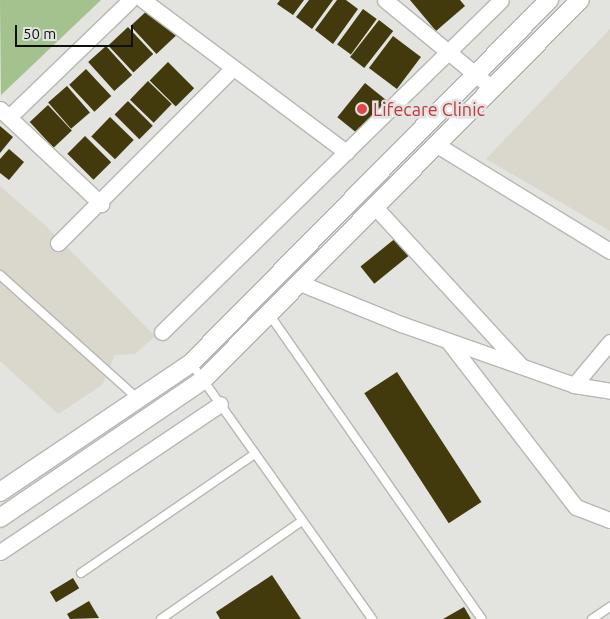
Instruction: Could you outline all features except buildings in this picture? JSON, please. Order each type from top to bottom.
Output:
[{"type":"street","points":[[101,204],[5,113],[130,0]]},
{"type":"street","points":[[143,0],[232,69],[346,152]]},
{"type":"street","points":[[385,0],[492,88]]},
{"type":"street","points":[[162,332],[501,0]]},
{"type":"street","points":[[0,492],[191,363],[550,0]]},
{"type":"street","points":[[0,518],[203,380],[580,0]]},
{"type":"street","points":[[58,243],[101,204],[232,69]]},
{"type":"street","points":[[436,145],[610,252]]},
{"type":"street","points":[[375,207],[524,368]]},
{"type":"street","points":[[300,283],[448,341],[574,386],[610,391]]},
{"type":"street","points":[[448,341],[576,507],[610,520]]},
{"type":"street","points":[[574,386],[610,342]]},
{"type":"street","points":[[0,552],[220,404]]},
{"type":"lane","points":[[0,275],[138,399]]},
{"type":"lane","points":[[269,314],[482,619]]},
{"type":"lane","points":[[191,363],[372,619]]},
{"type":"lane","points":[[81,573],[255,454]]},
{"type":"lane","points":[[161,619],[302,521]]},
{"type":"lane","points":[[592,619],[610,607]]},
{"type":"shaded area","points":[[610,29],[610,231],[486,159]]},
{"type":"shaded area","points":[[0,186],[47,227],[155,336],[135,354],[115,355],[102,385],[58,414],[0,361]]},
{"type":"green space","points":[[0,0],[101,0],[1,95]]},
{"type":"place","name":"Lifecare Clinic","points":[[362,109]]}]
